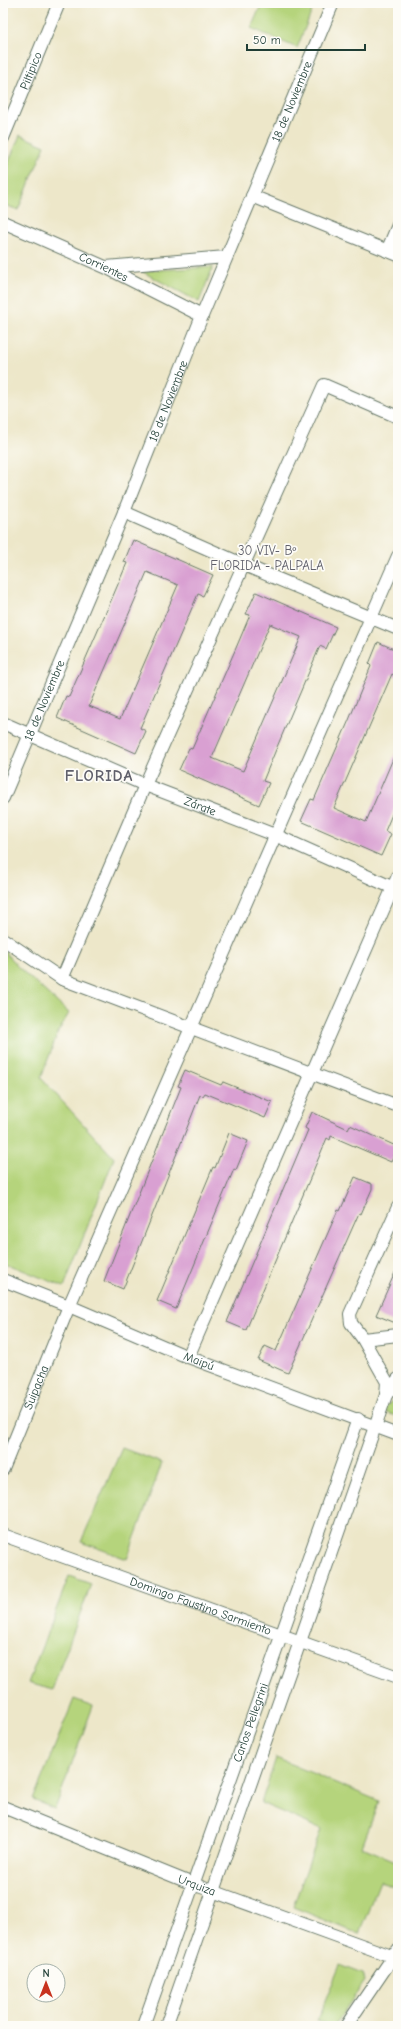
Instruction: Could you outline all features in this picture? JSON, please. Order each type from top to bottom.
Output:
[{"type":"street","name":"Piltipico","points":[[3,138],[59,3]]},
{"type":"street","name":"18 de Noviembre","points":[[3,798],[124,512],[226,257],[333,3]]},
{"type":"street","points":[[252,196],[393,253],[398,225]]},
{"type":"street","name":"Corrientes","points":[[3,222],[105,267],[202,316]]},
{"type":"street","points":[[105,267],[226,257]]},
{"type":"street","points":[[62,980],[145,785],[242,564],[324,385],[398,417]]},
{"type":"street","points":[[124,512],[242,564],[398,629]]},
{"type":"street","name":"Suipacha","points":[[3,1469],[69,1306],[189,1028],[398,556]]},
{"type":"street","name":"Zárate","points":[[3,723],[145,785],[275,835],[395,889]]},
{"type":"street","points":[[188,1356],[395,889],[398,876]]},
{"type":"street","points":[[3,939],[62,980],[398,1106]]},
{"type":"street","points":[[386,1394],[387,1382],[352,1323],[350,1314],[398,1207]]},
{"type":"street","name":"Maipú","points":[[3,1280],[188,1356],[398,1436]]},
{"type":"street","points":[[362,1339],[398,1335]]},
{"type":"street","points":[[386,1394],[398,1379]]},
{"type":"street","name":"Carlos Pellegrini","points":[[166,2026],[386,1394]]},
{"type":"street","name":"Carlos Pellegrini","points":[[143,2026],[358,1420]]},
{"type":"street","name":"Domingo Faustino Sarmiento","points":[[3,1535],[398,1677]]},
{"type":"street","name":"Urquiza","points":[[3,1807],[193,1884],[396,1954]]},
{"type":"street","points":[[346,2026],[396,1954]]},
{"type":"green space","points":[[262,3],[315,3],[297,48],[251,28]]},
{"type":"green space","points":[[20,135],[45,146],[18,210],[3,204],[3,175]]},
{"type":"green space","points":[[213,267],[199,302],[141,271]]},
{"type":"green space","points":[[3,950],[17,966],[69,1013],[58,1032],[41,1078],[114,1158],[64,1287],[3,1262]]},
{"type":"green space","points":[[398,1397],[398,1417],[380,1410]]},
{"type":"green space","points":[[122,1448],[162,1463],[127,1559],[81,1542]]},
{"type":"green space","points":[[69,1576],[91,1584],[52,1690],[28,1683]]},
{"type":"green space","points":[[74,1699],[93,1706],[55,1809],[33,1800]]},
{"type":"green space","points":[[276,1758],[379,1801],[362,1847],[398,1862],[398,1889],[380,1881],[359,1934],[293,1907],[321,1829],[261,1803]]},
{"type":"green space","points":[[340,1965],[363,1974],[365,1981],[334,2026],[317,2021]]},
{"type":"building","points":[[133,540],[213,575],[203,596],[198,594],[140,728],[146,731],[136,753],[57,718],[66,696],[69,697],[113,596],[127,563],[124,562]],"holes":[[[147,572],[178,585],[120,719],[89,706]]]},
{"type":"building","points":[[256,592],[336,627],[326,649],[320,646],[263,781],[269,783],[259,805],[179,770],[189,748],[192,749],[236,648],[250,615],[246,614]],"holes":[[[270,624],[301,637],[243,771],[212,758]]]},
{"type":"building","points":[[378,642],[398,651],[398,677],[392,674],[334,808],[366,822],[398,747],[398,800],[385,831],[391,834],[381,856],[301,821],[311,799],[314,800],[349,720],[371,666],[369,664]]},
{"type":"building","points":[[185,1070],[221,1085],[223,1082],[272,1102],[265,1118],[205,1093],[203,1096],[200,1095],[123,1289],[104,1281],[181,1087],[178,1086]]},
{"type":"building","points":[[312,1112],[348,1129],[350,1125],[398,1147],[391,1162],[331,1136],[330,1140],[327,1138],[246,1330],[227,1322],[308,1130],[305,1128]]},
{"type":"building","points":[[229,1133],[248,1141],[236,1170],[234,1169],[176,1309],[157,1301],[213,1167],[215,1168]]},
{"type":"building","points":[[355,1177],[372,1184],[372,1189],[361,1214],[359,1213],[288,1373],[258,1360],[265,1346],[276,1351],[338,1210],[340,1211]]},
{"type":"building","points":[[398,1266],[398,1324],[376,1315]]},
{"type":"district","name":"30 VIV- Bº FLORIDA - PALPALA","points":[[267,558]]},
{"type":"district","name":"FLORIDA","points":[[99,775]]}]
